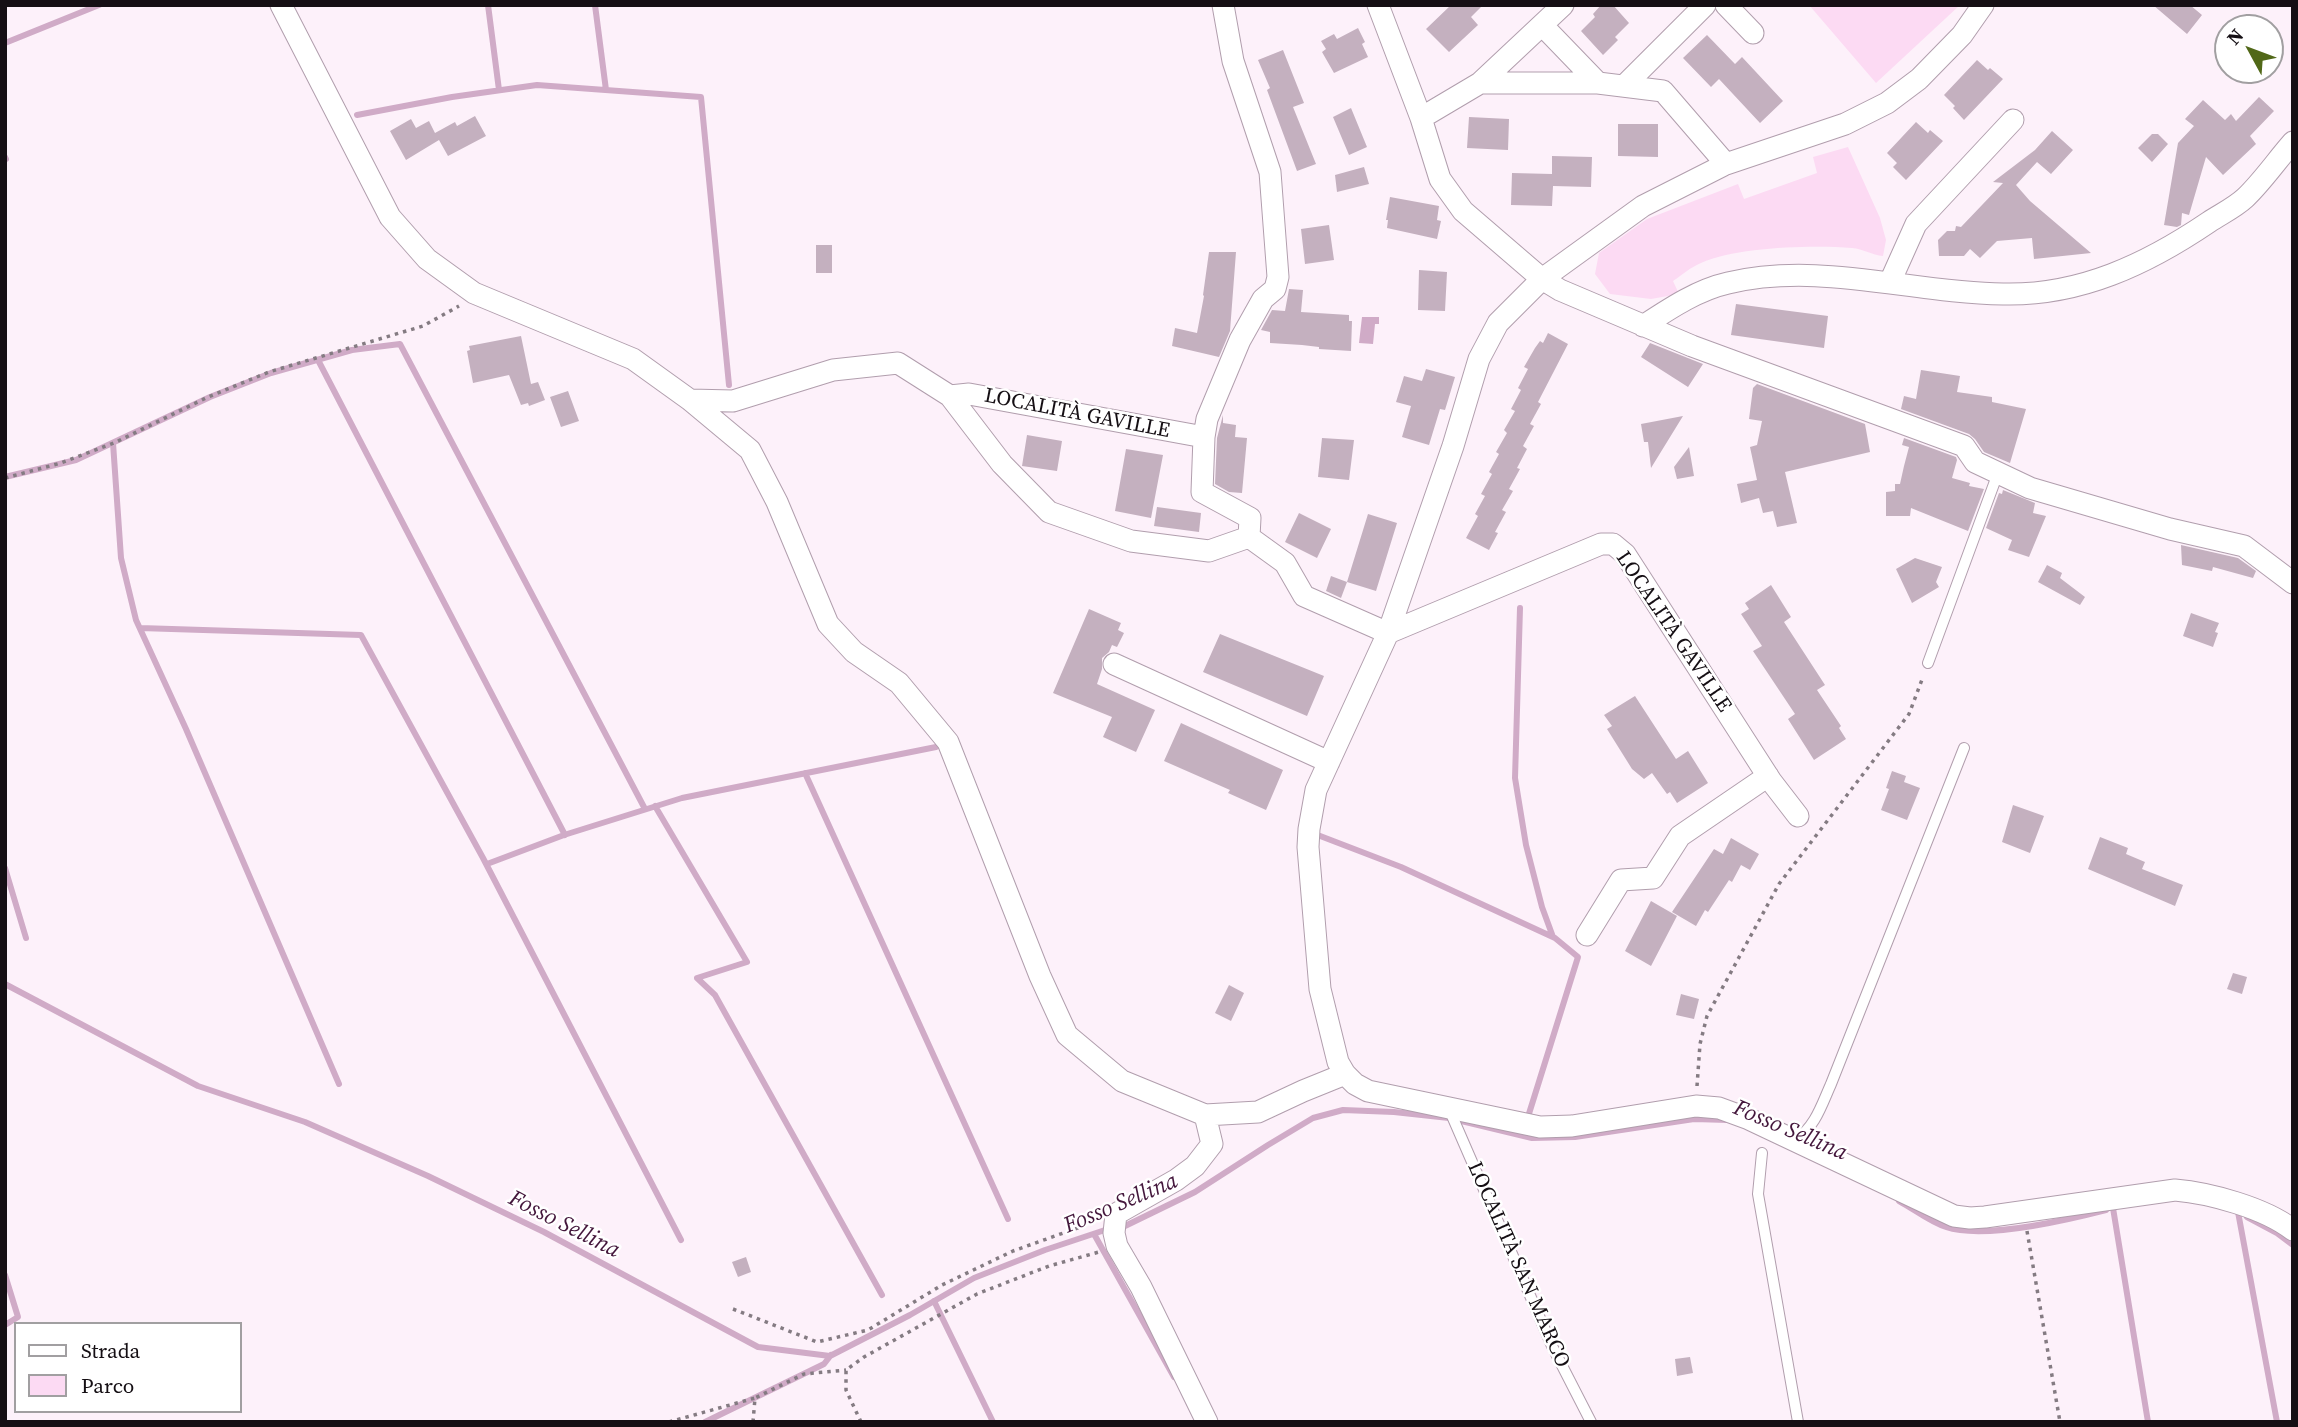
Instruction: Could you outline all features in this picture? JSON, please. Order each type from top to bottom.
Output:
[{"type":"street","points":[[281,5],[390,217],[427,259],[474,293],[633,359],[690,400],[750,450],[777,502],[828,624],[854,652],[899,683],[948,742],[1040,976],[1067,1035],[1122,1081],[1205,1115],[1258,1112],[1345,1074]]},
{"type":"street","points":[[1223,5],[1233,61],[1270,172],[1278,277],[1275,289],[1263,299],[1240,340],[1208,419],[1204,437],[1202,492],[1251,517],[1249,537],[1285,563],[1304,596],[1388,633]]},
{"type":"street","points":[[1378,5],[1421,118],[1440,179],[1464,211],[1542,279],[1560,290],[1692,346],[1964,446],[1975,462],[2030,488],[2170,529],[2244,546],[2293,583]]},
{"type":"street","points":[[1421,118],[1480,83],[1563,5]]},
{"type":"street","points":[[1624,86],[1705,5]]},
{"type":"street","points":[[1726,5],[1753,33]]},
{"type":"street","points":[[1983,5],[1962,35],[1919,79],[1887,103],[1845,124],[1726,164],[1643,206],[1542,279],[1498,323],[1479,359],[1453,446],[1388,633],[1316,790],[1311,810],[1308,856],[1320,989],[1338,1062],[1355,1084],[1368,1091],[1548,1127],[1572,1126],[1696,1106],[1719,1108],[1795,1140],[1954,1216],[1970,1218],[2023,1212],[2175,1190],[2221,1198],[2275,1218],[2293,1230]]},
{"type":"street","points":[[1542,25],[1598,83]]},
{"type":"street","points":[[1480,83],[1598,83],[1663,91],[1726,164]]},
{"type":"street","points":[[1889,282],[1916,224],[2013,120]]},
{"type":"street","points":[[1643,326],[1677,303],[1726,283],[1780,274],[2004,294],[2072,288],[2108,278],[2185,239],[2245,198],[2293,142]]},
{"type":"street","name":"LOCALITÀ GAVILLE","points":[[690,400],[733,401],[832,370],[898,363],[950,396],[1002,464],[1049,512],[1131,541],[1209,551],[1249,537]]},
{"type":"street","name":"LOCALITÀ GAVILLE","points":[[950,396],[969,394],[1204,437]]},
{"type":"street","name":"LOCALITÀ GAVILLE","points":[[1388,633],[1601,544],[1613,544],[1625,554],[1768,776],[1798,816]]},
{"type":"street","points":[[1114,664],[1329,762]]},
{"type":"street","points":[[1587,935],[1621,880],[1653,878],[1680,836],[1768,776]]},
{"type":"street","points":[[1205,1115],[1212,1144],[1195,1166],[1176,1180],[1116,1214],[1114,1233],[1117,1246],[1141,1287],[1207,1422]]},
{"type":"lane","points":[[1928,663],[1998,473]]},
{"type":"lane","points":[[1795,1140],[1805,1134],[1831,1084],[1964,748]]},
{"type":"lane","name":"LOCALITÀ SAN MARCO","points":[[1449,1108],[1552,1346],[1591,1422]]},
{"type":"lane","points":[[1762,1153],[1758,1194],[1798,1422]]},
{"type":"path","points":[[5,478],[61,463],[114,443],[208,397],[269,372],[422,326],[456,309],[474,293]]},
{"type":"path","points":[[1696,1106],[1700,1044],[1707,1016],[1779,884],[1909,713],[1928,663]]},
{"type":"path","points":[[2023,1212],[2060,1422]]},
{"type":"path","points":[[733,1309],[817,1342],[869,1330],[942,1285],[1013,1251],[1116,1214]]},
{"type":"path","points":[[669,1422],[755,1398],[804,1374],[846,1370],[864,1357],[977,1294],[1049,1266],[1117,1246]]},
{"type":"path","points":[[846,1370],[846,1390],[861,1422]]},
{"type":"path","points":[[752,1422],[755,1398]]},
{"type":"green space","points":[[1809,5],[1960,5],[1876,83]]},
{"type":"green space","points":[[1848,147],[1880,218],[1886,240],[1883,256],[1835,247],[1775,248],[1734,253],[1701,263],[1673,281],[1679,294],[1651,299],[1610,294],[1595,274],[1599,253],[1647,219],[1738,184],[1744,199],[1817,173],[1813,157]]},
{"type":"shaded area","points":[[1362,317],[1379,317],[1379,324],[1375,324],[1373,344],[1359,343]]},
{"type":"building","points":[[1451,5],[1483,5],[1471,17],[1478,25],[1449,52],[1426,29]]},
{"type":"building","points":[[1601,5],[1613,5],[1629,23],[1615,37],[1618,40],[1603,55],[1581,31],[1595,17],[1593,14]]},
{"type":"building","points":[[2153,5],[2190,5],[2202,15],[2187,34]]},
{"type":"building","points":[[1358,28],[1368,57],[1334,73],[1322,52],[1326,49],[1321,41],[1334,34],[1337,39]]},
{"type":"building","points":[[1707,35],[1735,64],[1742,57],[1783,101],[1760,123],[1719,79],[1711,87],[1683,58]]},
{"type":"building","points":[[1283,50],[1304,103],[1293,107],[1316,164],[1297,171],[1258,60]]},
{"type":"building","points":[[1977,60],[2003,79],[1964,120],[1944,95]]},
{"type":"building","points":[[2259,97],[2274,111],[2250,136],[2256,144],[2223,175],[2206,157],[2189,215],[2182,213],[2181,225],[2177,227],[2164,225],[2178,143],[2194,126],[2185,119],[2203,100],[2225,120],[2231,114],[2236,121]]},
{"type":"building","points":[[1351,108],[1367,147],[1349,155],[1333,117]]},
{"type":"building","points":[[475,116],[486,136],[448,156],[439,140],[406,160],[390,131],[411,119],[416,128],[429,121],[435,133],[455,122],[457,126]]},
{"type":"building","points":[[1469,117],[1509,119],[1508,150],[1467,148]]},
{"type":"building","points":[[1916,122],[1943,141],[1906,180],[1893,167],[1897,163],[1887,153]]},
{"type":"building","points":[[1618,124],[1658,124],[1658,157],[1618,156]]},
{"type":"building","points":[[2052,131],[2073,150],[2051,174],[2037,162],[2016,185],[2030,201],[2091,253],[2034,259],[2032,238],[1997,241],[1980,258],[1970,249],[1964,256],[1939,256],[1938,240],[1947,231],[1955,231],[1956,226],[1961,227],[2003,183],[1993,182],[2035,150]]},
{"type":"building","points":[[2152,134],[2158,134],[2168,144],[2152,162],[2138,148]]},
{"type":"building","points":[[1552,156],[1592,157],[1591,187],[1553,186],[1552,206],[1511,205],[1512,173],[1552,174]]},
{"type":"building","points":[[1364,167],[1369,184],[1337,192],[1335,175]]},
{"type":"building","points":[[1390,197],[1439,206],[1437,220],[1441,221],[1437,239],[1387,228]]},
{"type":"building","points":[[1329,225],[1334,260],[1305,264],[1301,229]]},
{"type":"building","points":[[816,245],[832,245],[832,273],[816,273]]},
{"type":"building","points":[[1209,252],[1236,252],[1230,331],[1219,357],[1172,346],[1175,328],[1197,333]]},
{"type":"building","points":[[1419,270],[1447,272],[1445,311],[1418,310]]},
{"type":"building","points":[[1289,289],[1303,290],[1301,312],[1349,315],[1349,321],[1352,321],[1351,351],[1270,343],[1270,332],[1261,330],[1272,310],[1285,311]]},
{"type":"building","points":[[1736,304],[1828,316],[1824,348],[1731,335]]},
{"type":"building","points":[[1548,333],[1568,344],[1538,402],[1541,404],[1530,424],[1534,426],[1523,446],[1527,449],[1509,489],[1513,491],[1502,510],[1506,512],[1489,550],[1466,538],[1478,516],[1475,514],[1485,496],[1481,494],[1492,474],[1489,472],[1499,454],[1496,452],[1507,433],[1504,430],[1515,411],[1511,409],[1528,369],[1524,367]]},
{"type":"building","points":[[521,336],[531,384],[538,382],[545,400],[529,406],[528,403],[521,405],[509,375],[473,383],[467,351],[470,350],[469,346]]},
{"type":"building","points":[[1650,343],[1703,364],[1688,387],[1641,357]]},
{"type":"building","points":[[1426,369],[1455,377],[1445,410],[1440,409],[1429,445],[1402,437],[1411,406],[1396,402],[1404,376],[1422,381]]},
{"type":"building","points":[[1921,370],[1960,376],[1957,392],[1992,397],[1992,402],[2026,409],[2010,463],[1984,452],[1969,434],[1901,409],[1904,396],[1916,399]]},
{"type":"building","points":[[1757,384],[1865,424],[1870,452],[1785,472],[1797,523],[1777,527],[1773,511],[1763,513],[1759,498],[1741,503],[1737,484],[1757,480],[1750,447],[1757,445],[1762,421],[1749,419],[1753,388]]},
{"type":"building","points":[[568,391],[579,421],[561,427],[550,397]]},
{"type":"building","points":[[1223,415],[1223,423],[1236,425],[1235,437],[1247,438],[1242,493],[1229,492],[1215,484],[1217,438]]},
{"type":"building","points":[[1683,416],[1651,468],[1648,442],[1644,442],[1641,424]]},
{"type":"building","points":[[1027,435],[1062,441],[1057,471],[1022,466]]},
{"type":"building","points":[[1322,438],[1354,440],[1349,480],[1318,477]]},
{"type":"building","points":[[1904,438],[1956,457],[1952,478],[1984,489],[1968,531],[1911,508],[1910,516],[1886,516],[1886,492],[1895,491],[1895,484],[1900,484],[1909,447],[1902,445]]},
{"type":"building","points":[[1689,447],[1694,476],[1677,479],[1674,467]]},
{"type":"building","points":[[1126,449],[1163,455],[1151,518],[1115,511]]},
{"type":"building","points":[[2003,490],[2035,503],[2033,513],[2046,516],[2029,557],[2008,550],[2012,540],[1986,528],[1999,493],[2002,494]]},
{"type":"building","points":[[1157,507],[1201,513],[1199,532],[1154,526]]},
{"type":"building","points":[[1299,513],[1331,529],[1317,558],[1285,542]]},
{"type":"building","points":[[1368,514],[1397,523],[1376,591],[1347,582]]},
{"type":"building","points":[[2181,545],[2238,558],[2256,571],[2253,578],[2213,567],[2212,571],[2182,565]]},
{"type":"building","points":[[1915,558],[1942,567],[1936,582],[1939,587],[1912,603],[1896,569]]},
{"type":"building","points":[[2047,565],[2062,573],[2060,578],[2085,597],[2080,605],[2038,582]]},
{"type":"building","points":[[1331,576],[1347,582],[1341,598],[1326,591]]},
{"type":"building","points":[[1771,585],[1791,617],[1784,622],[1825,685],[1817,690],[1841,726],[1839,728],[1846,739],[1814,760],[1788,719],[1795,714],[1753,651],[1762,646],[1741,614],[1749,609],[1745,603]]},
{"type":"building","points":[[1089,609],[1121,623],[1118,630],[1124,633],[1117,647],[1112,645],[1102,658],[1097,684],[1155,710],[1136,752],[1103,737],[1112,717],[1053,693]]},
{"type":"building","points":[[2191,613],[2219,623],[2213,647],[2183,636]]},
{"type":"building","points":[[1220,634],[1324,676],[1307,716],[1203,672]]},
{"type":"building","points":[[1635,696],[1676,759],[1688,751],[1708,783],[1677,803],[1652,773],[1644,779],[1632,769],[1607,729],[1612,726],[1604,715]]},
{"type":"building","points":[[1181,723],[1283,770],[1266,810],[1228,793],[1230,790],[1164,761]]},
{"type":"building","points":[[1892,771],[1906,776],[1904,782],[1920,788],[1907,820],[1881,810]]},
{"type":"building","points":[[2013,805],[2044,816],[2030,853],[2002,842]]},
{"type":"building","points":[[2100,837],[2128,848],[2126,854],[2145,862],[2142,869],[2183,885],[2175,906],[2088,869]]},
{"type":"building","points":[[1731,838],[1759,854],[1750,870],[1741,865],[1732,882],[1729,880],[1696,926],[1672,912],[1714,849],[1723,854]]},
{"type":"building","points":[[1651,901],[1677,916],[1651,966],[1625,951]]},
{"type":"building","points":[[2233,973],[2247,977],[2242,994],[2227,989]]},
{"type":"building","points":[[1229,985],[1244,993],[1231,1021],[1215,1013]]},
{"type":"building","points":[[1681,994],[1699,999],[1694,1019],[1676,1015]]},
{"type":"building","points":[[746,1257],[751,1272],[738,1277],[732,1262]]},
{"type":"building","points":[[1690,1357],[1693,1373],[1677,1376],[1675,1359]]},
{"type":"waterway","points":[[5,43],[99,5]]},
{"type":"waterway","points":[[488,5],[499,90]]},
{"type":"waterway","points":[[595,5],[606,90]]},
{"type":"waterway","points":[[357,115],[452,97],[537,85],[701,97],[729,385]]},
{"type":"waterway","points":[[5,477],[76,460],[210,397],[271,373],[352,350],[400,344],[645,809]]},
{"type":"waterway","points":[[318,360],[565,835]]},
{"type":"waterway","points":[[113,443],[121,558],[136,620],[186,729],[339,1084]]},
{"type":"waterway","points":[[1520,608],[1515,778],[1526,845],[1542,907],[1553,937]]},
{"type":"waterway","points":[[140,628],[361,635],[483,858],[681,1240]]},
{"type":"waterway","points":[[487,864],[564,835],[682,798],[936,747]]},
{"type":"waterway","points":[[805,773],[1008,1219]]},
{"type":"waterway","points":[[655,806],[747,962],[697,978],[715,995],[882,1295]]},
{"type":"waterway","points":[[1315,834],[1401,867],[1555,938],[1578,957],[1527,1120]]},
{"type":"waterway","points":[[5,868],[26,938]]},
{"type":"waterway","name":"Fosso Sellina","points":[[5,984],[198,1086],[305,1122],[428,1176],[544,1232],[758,1347],[830,1356],[974,1278],[1045,1250],[1111,1228],[1123,1227],[1195,1192],[1313,1118],[1343,1110],[1449,1118],[1532,1138],[1575,1137],[1694,1119],[1728,1120]]},
{"type":"waterway","name":"Fosso Sellina","points":[[1899,1201],[1940,1225],[1982,1231],[2026,1227],[2106,1210]]},
{"type":"waterway","points":[[2113,1208],[2148,1422]]},
{"type":"waterway","points":[[2238,1212],[2277,1422]]},
{"type":"waterway","name":"Fosso Sellina","points":[[2247,1217],[2293,1245]]},
{"type":"waterway","points":[[1094,1234],[1174,1377]]},
{"type":"waterway","points":[[5,1275],[18,1317],[5,1325]]},
{"type":"waterway","points":[[934,1301],[993,1422]]},
{"type":"waterway","points":[[705,1422],[824,1364],[831,1355]]}]
